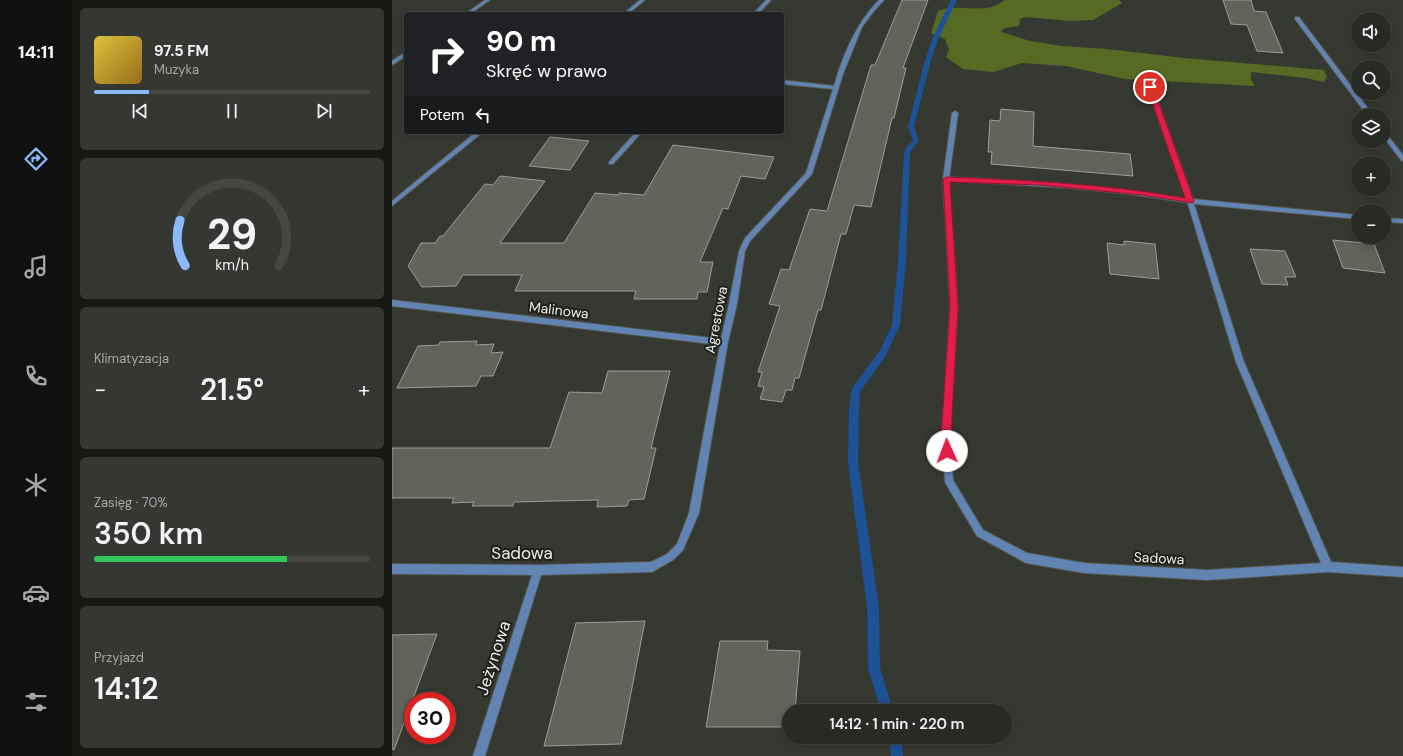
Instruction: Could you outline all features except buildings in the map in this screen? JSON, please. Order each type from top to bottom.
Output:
[{"type":"street","points":[[470,12],[488,0]]},
{"type":"street","points":[[628,12],[643,0]]},
{"type":"street","points":[[757,12],[769,0]]},
{"type":"street","name":"Agrestowa","points":[[652,567],[670,557],[680,547],[694,513],[724,342],[746,240],[809,174],[836,88],[860,28],[872,10],[882,0]]},
{"type":"street","points":[[1296,18],[1365,108]]},
{"type":"street","points":[[392,63],[404,55]]},
{"type":"street","points":[[784,82],[836,88]]},
{"type":"street","points":[[1150,87],[1190,201],[1240,362],[1328,567]]},
{"type":"street","points":[[955,113],[946,179],[1048,184],[1142,192],[1190,201],[1351,216]]},
{"type":"street","points":[[392,204],[478,134]]},
{"type":"street","points":[[611,163],[637,134]]},
{"type":"street","points":[[1391,143],[1403,159]]},
{"type":"street","name":"Sadowa","points":[[946,179],[954,307],[946,436],[949,481],[980,533],[1026,558],[1084,568],[1207,575],[1328,567],[1403,572]]},
{"type":"street","points":[[1391,220],[1403,221]]},
{"type":"street","name":"Malinowa","points":[[392,303],[724,342]]},
{"type":"street","name":"Sadowa","points":[[392,569],[538,570],[652,567]]},
{"type":"street","name":"Jeżynowa","points":[[479,756],[538,570]]},
{"type":"green space","points":[[1005,0],[1119,0],[1122,3],[1093,20],[1070,21],[1025,17],[1020,19],[1019,26],[1004,28],[1001,32],[1030,41],[1061,46],[1324,70],[1327,77],[1324,82],[1306,78],[1251,72],[1251,80],[1255,86],[1125,79],[1066,66],[1022,63],[993,72],[963,69],[946,57],[949,49],[945,39],[931,33],[938,11],[948,8],[985,8],[991,7]]},
{"type":"waterway","points":[[885,704],[874,668],[873,607],[853,462],[855,391],[882,354],[896,325],[902,261],[907,154],[909,148],[916,140],[911,127],[928,60],[936,37],[954,0]]},
{"type":"waterway","points":[[896,744],[897,756]]},
{"type":"route","points":[[947,451],[946,436],[954,307],[946,179],[1040,183],[1142,192],[1190,201],[1150,87]]}]
